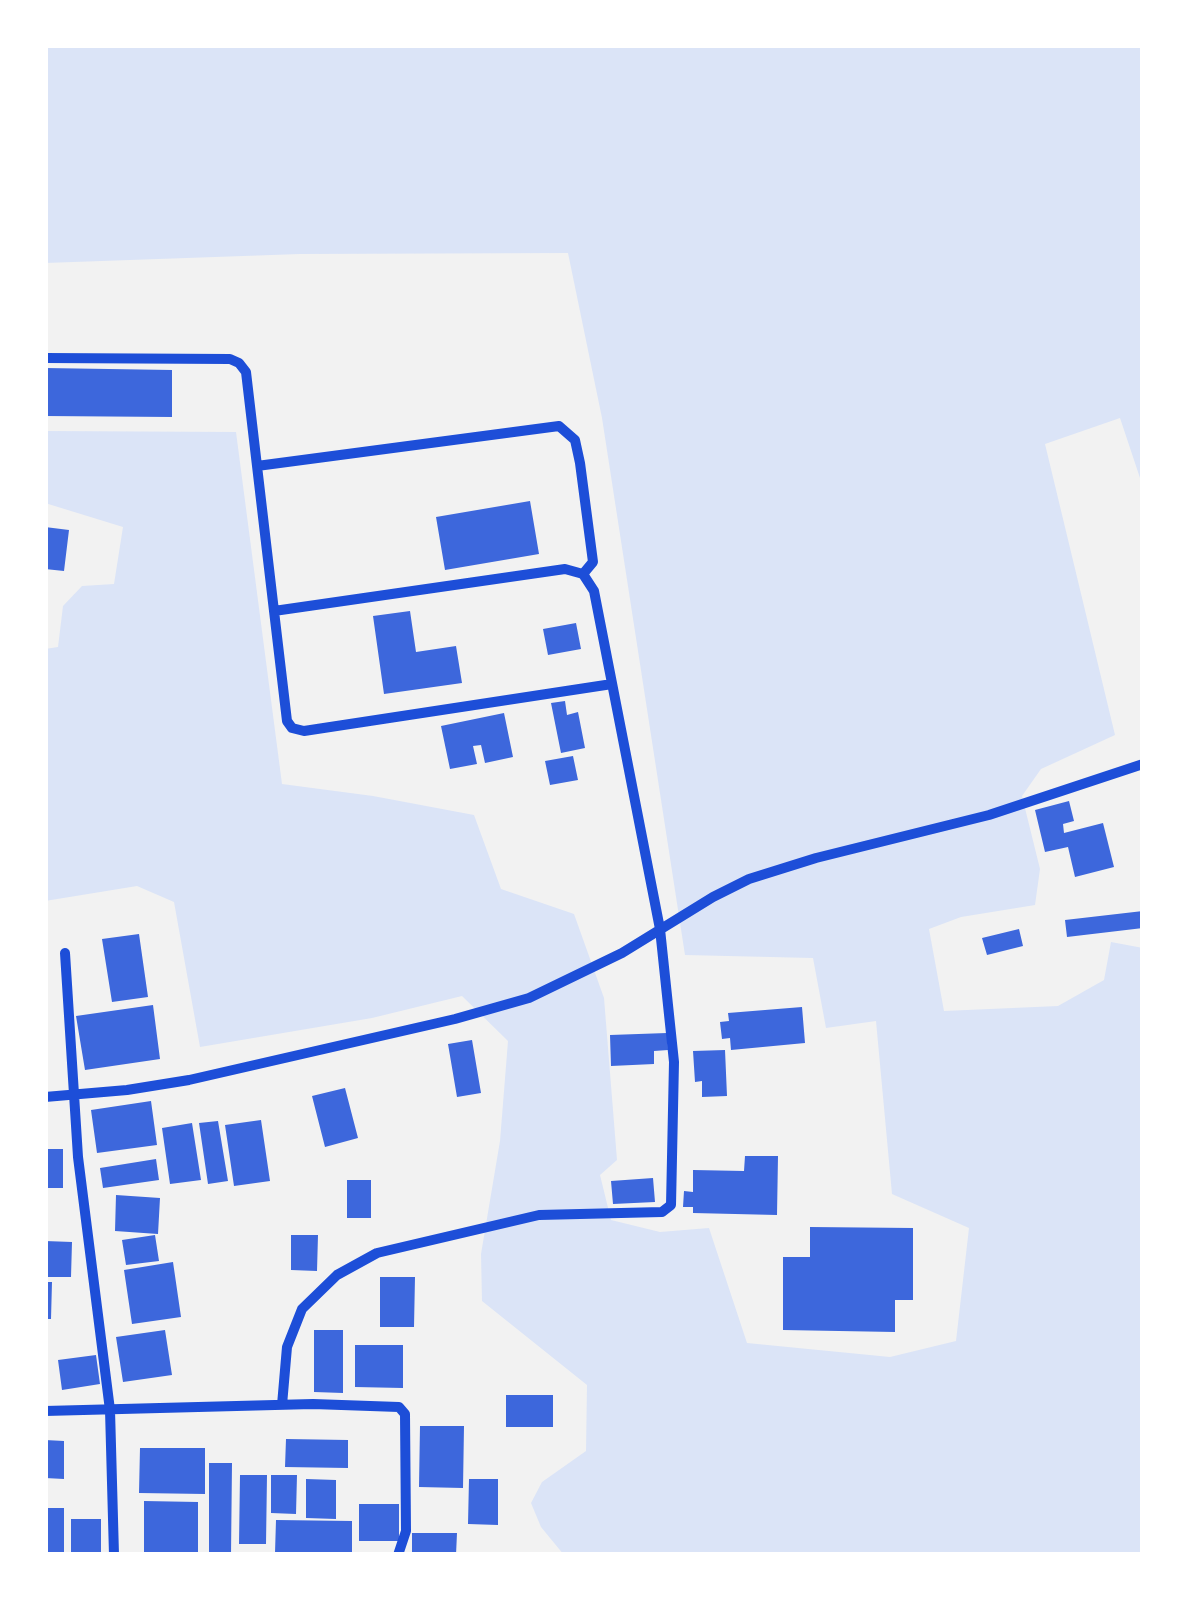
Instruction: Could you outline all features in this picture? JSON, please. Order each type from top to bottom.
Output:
[{"type":"street","points":[[45,358],[230,359],[246,372],[287,721],[292,728],[304,731],[612,684]]},
{"type":"street","points":[[257,466],[559,426],[575,440],[580,463],[592,562],[584,574]]},
{"type":"street","points":[[274,611],[565,568],[584,574],[594,591],[660,929],[674,1062],[668,1210],[539,1216],[377,1254],[337,1275],[302,1309],[287,1348],[282,1405]]},
{"type":"street","points":[[45,1097],[189,1080],[529,998],[574,978],[750,879],[816,858],[989,815],[1143,764]]},
{"type":"street","points":[[65,953],[72,1095],[110,1410],[114,1555]]},
{"type":"street","points":[[45,1411],[393,1405],[404,1414],[406,1531],[398,1555]]},
{"type":"shaded area","points":[[45,45],[1143,45],[1143,487],[1120,418],[1045,444],[1115,735],[1041,769],[1022,796],[1040,869],[1035,905],[961,917],[929,929],[944,1011],[1058,1006],[1104,980],[1111,942],[1143,948],[1143,1555],[564,1555],[541,1527],[531,1503],[542,1482],[586,1451],[587,1385],[482,1301],[481,1254],[500,1141],[508,1041],[462,996],[372,1018],[200,1047],[174,902],[137,886],[45,901],[45,649],[58,647],[63,606],[82,586],[114,584],[123,527],[45,503],[45,431],[236,432],[282,784],[474,815],[501,889],[574,914],[604,998],[617,1160],[600,1175],[611,1220],[660,1232],[709,1228],[747,1343],[890,1357],[956,1341],[969,1228],[892,1194],[876,1021],[826,1028],[813,958],[685,955],[602,418],[568,253],[300,254],[45,263]]},
{"type":"building","points":[[45,368],[172,370],[172,417],[45,416]]},
{"type":"building","points":[[530,501],[539,554],[445,570],[436,517]]},
{"type":"building","points":[[45,527],[69,530],[64,571],[45,569]]},
{"type":"building","points":[[410,611],[416,652],[456,646],[462,683],[384,694],[373,616]]},
{"type":"building","points":[[576,623],[581,649],[548,655],[543,629]]},
{"type":"building","points":[[565,701],[567,715],[578,712],[585,748],[561,753],[551,703]]},
{"type":"building","points":[[504,713],[513,757],[485,763],[481,745],[473,746],[477,764],[450,769],[441,726]]},
{"type":"building","points":[[573,756],[578,780],[550,785],[545,761]]},
{"type":"building","points":[[1069,801],[1074,821],[1063,824],[1064,833],[1103,823],[1114,867],[1075,877],[1068,847],[1045,852],[1035,810]]},
{"type":"building","points":[[1143,911],[1143,928],[1067,937],[1065,920]]},
{"type":"building","points":[[1019,929],[1023,946],[987,955],[982,938]]},
{"type":"building","points":[[139,934],[148,997],[112,1002],[102,939]]},
{"type":"building","points":[[153,1005],[160,1059],[85,1070],[76,1016]]},
{"type":"building","points":[[802,1007],[805,1043],[731,1050],[730,1038],[722,1039],[720,1022],[729,1021],[728,1013]]},
{"type":"building","points":[[667,1033],[668,1050],[654,1051],[654,1064],[611,1066],[610,1035]]},
{"type":"building","points":[[472,1040],[481,1093],[457,1097],[448,1044]]},
{"type":"building","points":[[725,1050],[727,1096],[702,1097],[702,1081],[695,1082],[693,1051]]},
{"type":"building","points":[[345,1088],[358,1138],[325,1147],[312,1096]]},
{"type":"building","points":[[151,1101],[157,1145],[97,1153],[91,1110]]},
{"type":"building","points":[[261,1120],[270,1181],[234,1186],[225,1125]]},
{"type":"building","points":[[218,1121],[228,1181],[208,1184],[199,1123]]},
{"type":"building","points":[[192,1123],[201,1180],[170,1184],[162,1128]]},
{"type":"building","points":[[45,1149],[63,1149],[63,1188],[45,1188]]},
{"type":"building","points":[[745,1156],[778,1156],[777,1215],[693,1213],[693,1207],[683,1207],[684,1191],[693,1192],[693,1170],[744,1171]]},
{"type":"building","points":[[156,1159],[159,1180],[103,1188],[100,1168]]},
{"type":"building","points":[[653,1178],[655,1202],[613,1204],[611,1181]]},
{"type":"building","points":[[347,1180],[371,1180],[371,1218],[347,1218]]},
{"type":"building","points":[[116,1195],[160,1198],[158,1234],[115,1231]]},
{"type":"building","points":[[810,1227],[913,1228],[913,1300],[895,1300],[895,1332],[783,1330],[783,1257],[810,1257]]},
{"type":"building","points":[[155,1235],[159,1261],[126,1265],[122,1240]]},
{"type":"building","points":[[291,1235],[318,1235],[317,1271],[291,1270]]},
{"type":"building","points":[[45,1241],[72,1242],[71,1277],[45,1277]]},
{"type":"building","points":[[173,1262],[181,1317],[132,1324],[124,1270]]},
{"type":"building","points":[[380,1277],[415,1277],[414,1327],[380,1327]]},
{"type":"building","points":[[45,1282],[52,1282],[51,1319],[45,1319]]},
{"type":"building","points":[[165,1330],[172,1375],[123,1382],[116,1337]]},
{"type":"building","points":[[314,1330],[343,1330],[343,1393],[314,1392]]},
{"type":"building","points":[[355,1345],[403,1345],[403,1388],[355,1387]]},
{"type":"building","points":[[96,1355],[100,1384],[62,1390],[58,1360]]},
{"type":"building","points":[[506,1395],[553,1395],[553,1427],[506,1427]]},
{"type":"building","points":[[420,1426],[464,1426],[463,1488],[419,1487]]},
{"type":"building","points":[[286,1439],[348,1440],[348,1468],[285,1467]]},
{"type":"building","points":[[45,1440],[64,1441],[64,1479],[45,1478]]},
{"type":"building","points":[[140,1448],[205,1448],[205,1494],[139,1493]]},
{"type":"building","points":[[209,1463],[232,1463],[231,1555],[209,1555]]},
{"type":"building","points":[[240,1475],[267,1475],[266,1544],[239,1544]]},
{"type":"building","points":[[271,1475],[297,1475],[296,1514],[271,1513]]},
{"type":"building","points":[[306,1479],[336,1480],[336,1519],[306,1518]]},
{"type":"building","points":[[469,1479],[498,1479],[498,1525],[468,1524]]},
{"type":"building","points":[[144,1501],[198,1502],[198,1555],[144,1555]]},
{"type":"building","points":[[359,1504],[399,1504],[399,1541],[359,1541]]},
{"type":"building","points":[[45,1508],[64,1508],[64,1555],[45,1554]]},
{"type":"building","points":[[71,1519],[101,1519],[101,1555],[71,1555]]},
{"type":"building","points":[[276,1520],[352,1521],[352,1553],[275,1553]]},
{"type":"building","points":[[412,1533],[457,1533],[456,1555],[412,1555]]}]
